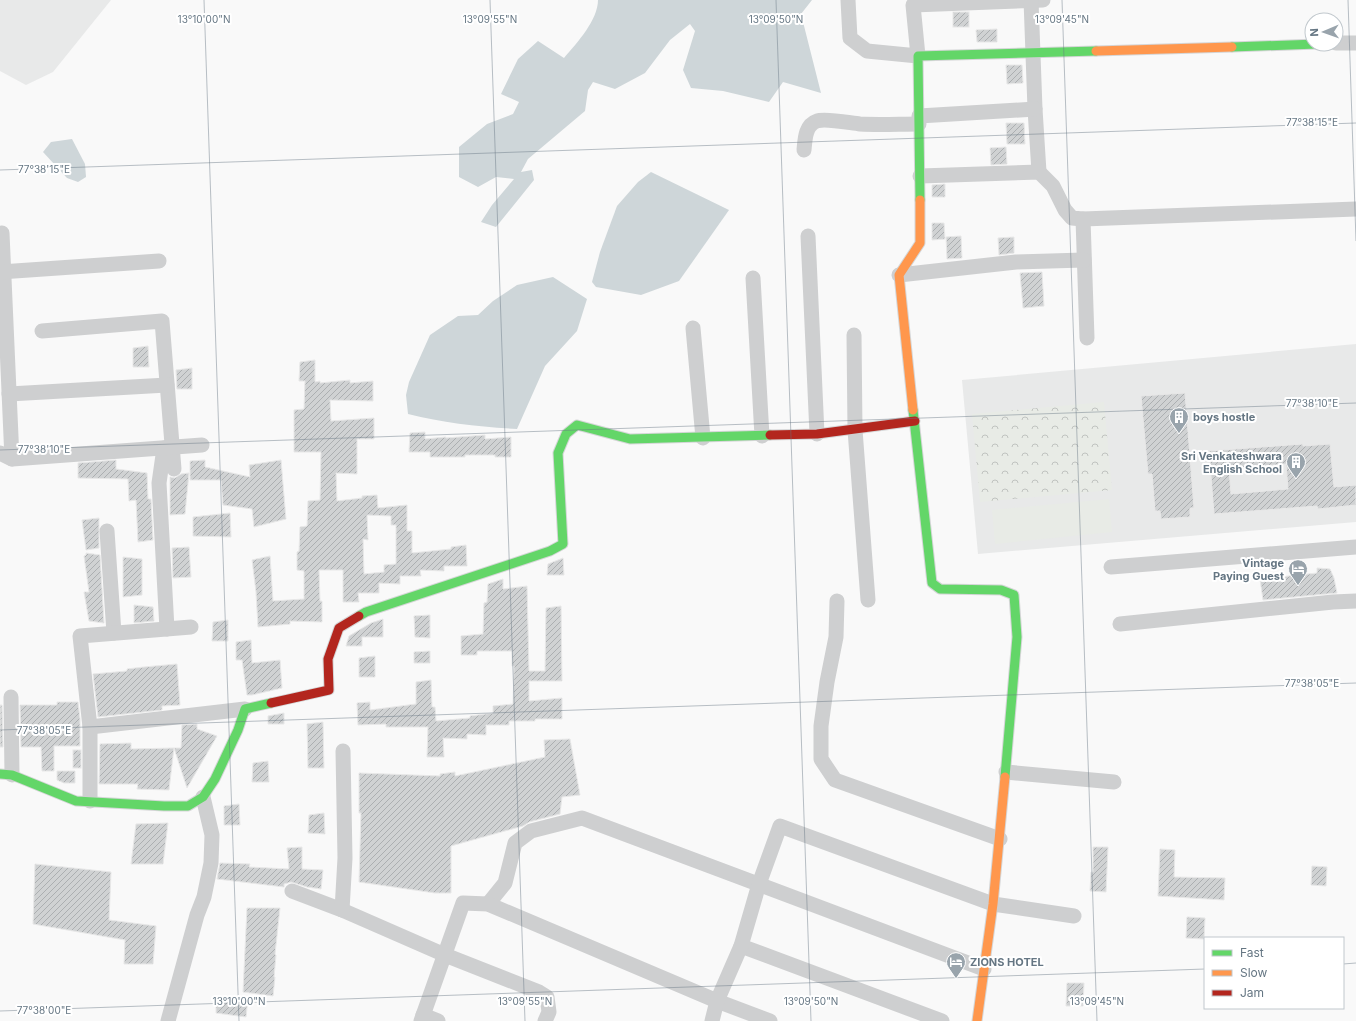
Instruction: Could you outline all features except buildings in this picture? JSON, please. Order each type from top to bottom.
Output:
[{"type":"street","points":[[848,0],[850,38],[867,51],[918,56],[1033,54],[1304,44]]},
{"type":"street","points":[[1031,0],[1039,172],[1053,186],[1065,210],[1072,218],[1083,219],[1356,209]]},
{"type":"street","points":[[977,1021],[993,904],[1006,772],[1016,636],[1014,595],[1001,590],[940,589],[932,582],[899,275],[920,243],[918,56],[913,5],[1043,0]]},
{"type":"street","points":[[1344,43],[1356,43]]},
{"type":"street","points":[[804,150],[808,128],[817,121],[839,120],[860,124],[1035,109]]},
{"type":"street","points":[[920,176],[1039,172]]},
{"type":"street","points":[[1083,219],[1087,338]]},
{"type":"street","points":[[2,233],[2,272],[9,394],[6,456],[202,445]]},
{"type":"street","points":[[808,236],[817,434]]},
{"type":"street","points":[[899,275],[1016,262],[1084,260]]},
{"type":"street","points":[[2,272],[159,261]]},
{"type":"street","points":[[753,278],[762,436]]},
{"type":"street","points":[[42,331],[162,321],[167,385],[168,447],[174,469]]},
{"type":"street","points":[[693,328],[703,438]]},
{"type":"street","points":[[854,335],[856,430],[868,600]]},
{"type":"street","points":[[9,394],[167,385]]},
{"type":"street","points":[[90,727],[246,709],[329,690],[328,659],[339,628],[366,612],[550,551],[563,544],[558,453],[566,434],[577,426],[630,439],[703,438],[817,434],[915,421]]},
{"type":"street","points":[[167,629],[159,483],[168,447]]},
{"type":"street","points":[[107,531],[114,633]]},
{"type":"street","points":[[1111,567],[1356,547]]},
{"type":"street","points":[[837,601],[836,637],[827,682],[821,726],[821,759],[835,780],[1000,839]]},
{"type":"street","points":[[1120,624],[1333,602],[1356,601]]},
{"type":"street","points":[[90,801],[90,727],[80,636],[191,627]]},
{"type":"street","points":[[11,697],[6,774],[76,800],[164,806],[188,806],[204,797],[215,779],[246,709]]},
{"type":"street","points":[[342,910],[345,858],[343,751]]},
{"type":"street","points":[[1006,772],[1114,782]]},
{"type":"street","points":[[168,1021],[204,897],[211,863],[212,835],[204,797]]},
{"type":"street","points":[[488,904],[505,883],[515,843],[531,831],[582,818],[984,969]]},
{"type":"street","points":[[712,1021],[717,1001],[741,946],[759,884],[780,826],[993,904],[1074,916]]},
{"type":"street","points":[[292,891],[342,910],[444,955],[539,992],[547,997],[549,1012],[545,1021]]},
{"type":"street","points":[[438,1021],[422,1018],[463,903],[488,904],[717,1001],[770,1021]]},
{"type":"street","points":[[741,946],[942,1021]]},
{"type":"shaded area","points":[[0,0],[111,0],[53,72],[26,85],[0,71]]},
{"type":"shaded area","points":[[598,0],[812,0],[801,14],[821,93],[783,82],[769,102],[723,91],[691,88],[683,70],[695,31],[690,24],[670,40],[645,73],[615,89],[593,82],[588,90],[585,111],[528,159],[521,172],[532,170],[534,180],[496,227],[481,222],[492,205],[514,179],[496,177],[478,187],[459,177],[459,147],[487,124],[513,114],[519,102],[501,94],[518,59],[538,41],[564,58],[591,23],[595,15]]},
{"type":"shaded area","points":[[72,139],[85,164],[86,177],[78,182],[67,178],[43,152],[51,142]]},
{"type":"shaded area","points":[[651,172],[729,210],[679,281],[641,295],[596,287],[592,282],[600,252],[617,206],[638,182]]},
{"type":"shaded area","points":[[553,277],[587,299],[577,331],[545,366],[517,429],[462,424],[408,414],[406,395],[409,382],[430,335],[458,316],[478,315],[493,301],[517,285]]},
{"type":"shaded area","points":[[1356,344],[1356,522],[978,554],[962,380]]},
{"type":"green space","points":[[1104,402],[1112,490],[980,502],[972,414]]},
{"type":"green space","points":[[1109,499],[1112,532],[995,544],[992,510]]},
{"type":"traffic: fast","points":[[1232,47],[1304,44]]},
{"type":"traffic: fast","points":[[920,200],[918,56],[1096,51]]},
{"type":"traffic: fast","points":[[913,410],[932,583],[940,589],[1001,590],[1014,595],[1017,637],[1005,777]]},
{"type":"traffic: fast","points":[[359,616],[366,612],[550,551],[563,544],[558,453],[566,434],[577,425],[630,439],[770,435]]},
{"type":"traffic: fast","points":[[0,774],[12,775],[76,801],[188,806],[203,797],[215,779],[238,730],[245,709],[271,703]]},
{"type":"traffic: slow","points":[[1096,51],[1232,47]]},
{"type":"traffic: slow","points":[[913,410],[899,275],[920,243],[920,200]]},
{"type":"traffic: slow","points":[[977,1021],[993,904],[1005,777]]},
{"type":"traffic: jam","points":[[770,435],[817,434],[915,421]]},
{"type":"traffic: jam","points":[[271,703],[329,690],[328,659],[339,628],[359,616]]},
{"type":"place","name":"boys hostle","points":[[1179,434]]},
{"type":"place","name":"Sri Venkateshwara English School","points":[[1296,479]]},
{"type":"place","name":"Vintage Paying Guest","points":[[1298,586]]},
{"type":"place","name":"ZIONS HOTEL","points":[[956,979]]}]
